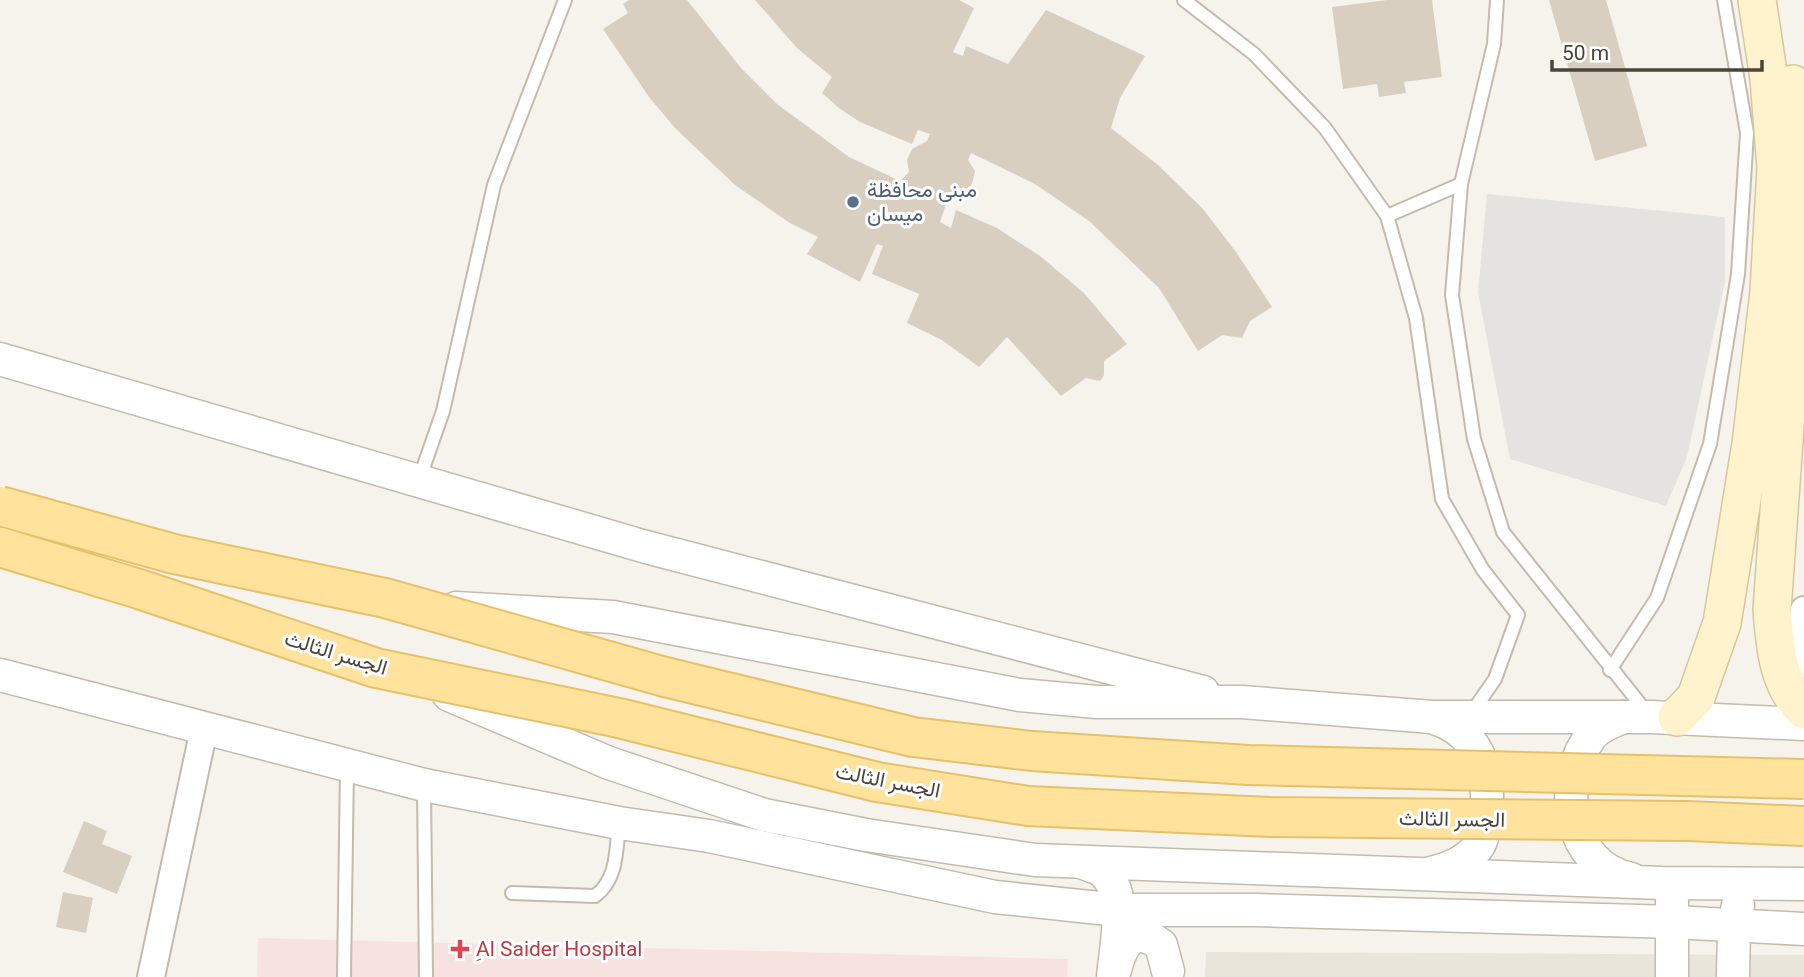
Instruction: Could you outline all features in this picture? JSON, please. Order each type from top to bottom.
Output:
[{"type":"main road","points":[[1651,717],[1696,697],[1722,623],[1751,443],[1769,292],[1776,167],[1769,79],[1757,0]]},
{"type":"main road","points":[[1777,0],[1793,77],[1800,139],[1801,201],[1772,610],[1780,673],[1792,698],[1804,710]]},
{"type":"main road","points":[[0,506],[174,554],[385,598],[664,677],[913,737],[1032,751],[1248,765],[1804,779]]},
{"type":"main road","name":"الجسر الثالث","points":[[0,547],[139,589],[376,668],[619,718],[877,782],[1028,806],[1270,817],[1687,821],[1804,826]]},
{"type":"street","points":[[0,359],[646,547],[1242,702]]},
{"type":"street","points":[[385,598],[450,608],[561,611],[612,617],[996,691],[1097,702],[1242,702],[1432,717],[1651,717],[1804,724]]},
{"type":"street","points":[[1804,610],[1800,680],[1804,699]]},
{"type":"street","points":[[376,668],[474,705],[609,762],[764,815],[866,835],[1068,862],[1655,883],[1804,884]]},
{"type":"street","points":[[0,675],[346,767],[424,785],[619,823],[709,836],[995,897],[1118,910],[1338,912],[1674,922],[1804,929]]},
{"type":"street","points":[[1419,875],[1437,872],[1463,861],[1478,847],[1488,799],[1486,775],[1478,751],[1463,733],[1447,722],[1432,717]]},
{"type":"street","points":[[1651,717],[1607,724],[1591,736],[1573,780],[1570,801],[1582,845],[1596,861],[1626,878],[1655,883],[1670,892],[1674,922],[1672,977]]},
{"type":"street","points":[[151,977],[204,729]]},
{"type":"street","points":[[1068,862],[1102,871],[1115,888],[1118,910],[1113,975]]},
{"type":"street","points":[[1335,872],[1338,912]]},
{"type":"street","points":[[1733,977],[1734,926],[1740,899],[1748,889],[1758,883]]},
{"type":"street","points":[[1168,974],[1178,930],[1209,912]]},
{"type":"street","points":[[1113,975],[1124,944],[1131,938],[1142,936],[1161,945],[1168,974]]},
{"type":"lane","points":[[419,480],[443,411],[494,185],[565,0]]},
{"type":"lane","points":[[1184,0],[1254,54],[1325,128],[1387,216],[1416,318],[1442,499],[1483,569],[1518,615],[1495,679],[1468,718]]},
{"type":"lane","points":[[1497,0],[1494,44],[1461,184],[1452,295],[1474,439],[1503,532],[1577,623],[1610,670],[1651,717]]},
{"type":"lane","points":[[1610,670],[1657,598],[1710,444],[1738,274],[1747,133],[1724,0]]},
{"type":"lane","points":[[1387,216],[1461,184]]},
{"type":"lane","points":[[344,977],[346,767]]},
{"type":"lane","points":[[424,785],[426,977]]},
{"type":"lane","points":[[512,893],[595,896],[604,890],[614,869],[619,823]]},
{"type":"shaded area","points":[[1487,194],[1725,217],[1725,281],[1687,457],[1666,506],[1510,459],[1478,292]]},
{"type":"shaded area","name":"ِAl Saider Hospital","points":[[258,938],[1068,959],[1067,977],[257,977]]},
{"type":"shaded area","points":[[1206,952],[1804,955],[1804,977],[1205,977]]},
{"type":"building","name":"مبنى محافظة ميسان","points":[[629,0],[687,0],[741,68],[777,104],[849,157],[900,181],[909,172],[907,160],[912,149],[927,141],[930,134],[918,130],[912,144],[860,122],[840,109],[822,93],[832,77],[797,48],[755,0],[959,0],[974,8],[953,52],[963,56],[966,46],[1008,64],[1046,10],[1145,56],[1120,98],[1111,128],[1158,165],[1203,209],[1236,252],[1272,307],[1250,321],[1242,338],[1222,335],[1198,351],[1159,288],[1089,221],[1035,184],[971,153],[968,160],[975,171],[972,184],[964,192],[948,198],[940,222],[951,228],[956,210],[997,228],[1040,256],[1084,293],[1127,344],[1104,361],[1104,375],[1100,381],[1086,378],[1061,396],[1007,337],[979,367],[942,340],[907,323],[919,294],[872,274],[883,246],[877,244],[860,282],[807,254],[818,237],[790,223],[735,185],[676,129],[649,97],[603,29],[628,13],[623,4]]},
{"type":"building","points":[[1387,0],[1432,0],[1442,77],[1404,82],[1406,93],[1379,97],[1377,84],[1343,89],[1332,7]]},
{"type":"building","points":[[1549,0],[1606,0],[1647,146],[1595,161]]},
{"type":"building","points":[[84,821],[107,831],[102,844],[132,856],[117,894],[63,872]]},
{"type":"building","points":[[63,892],[93,898],[86,933],[56,927]]},
{"type":"place","name":"مبنى محافظة ميسان","points":[[853,202]]},
{"type":"place","name":"ِAl Saider Hospital","points":[[460,949]]}]
